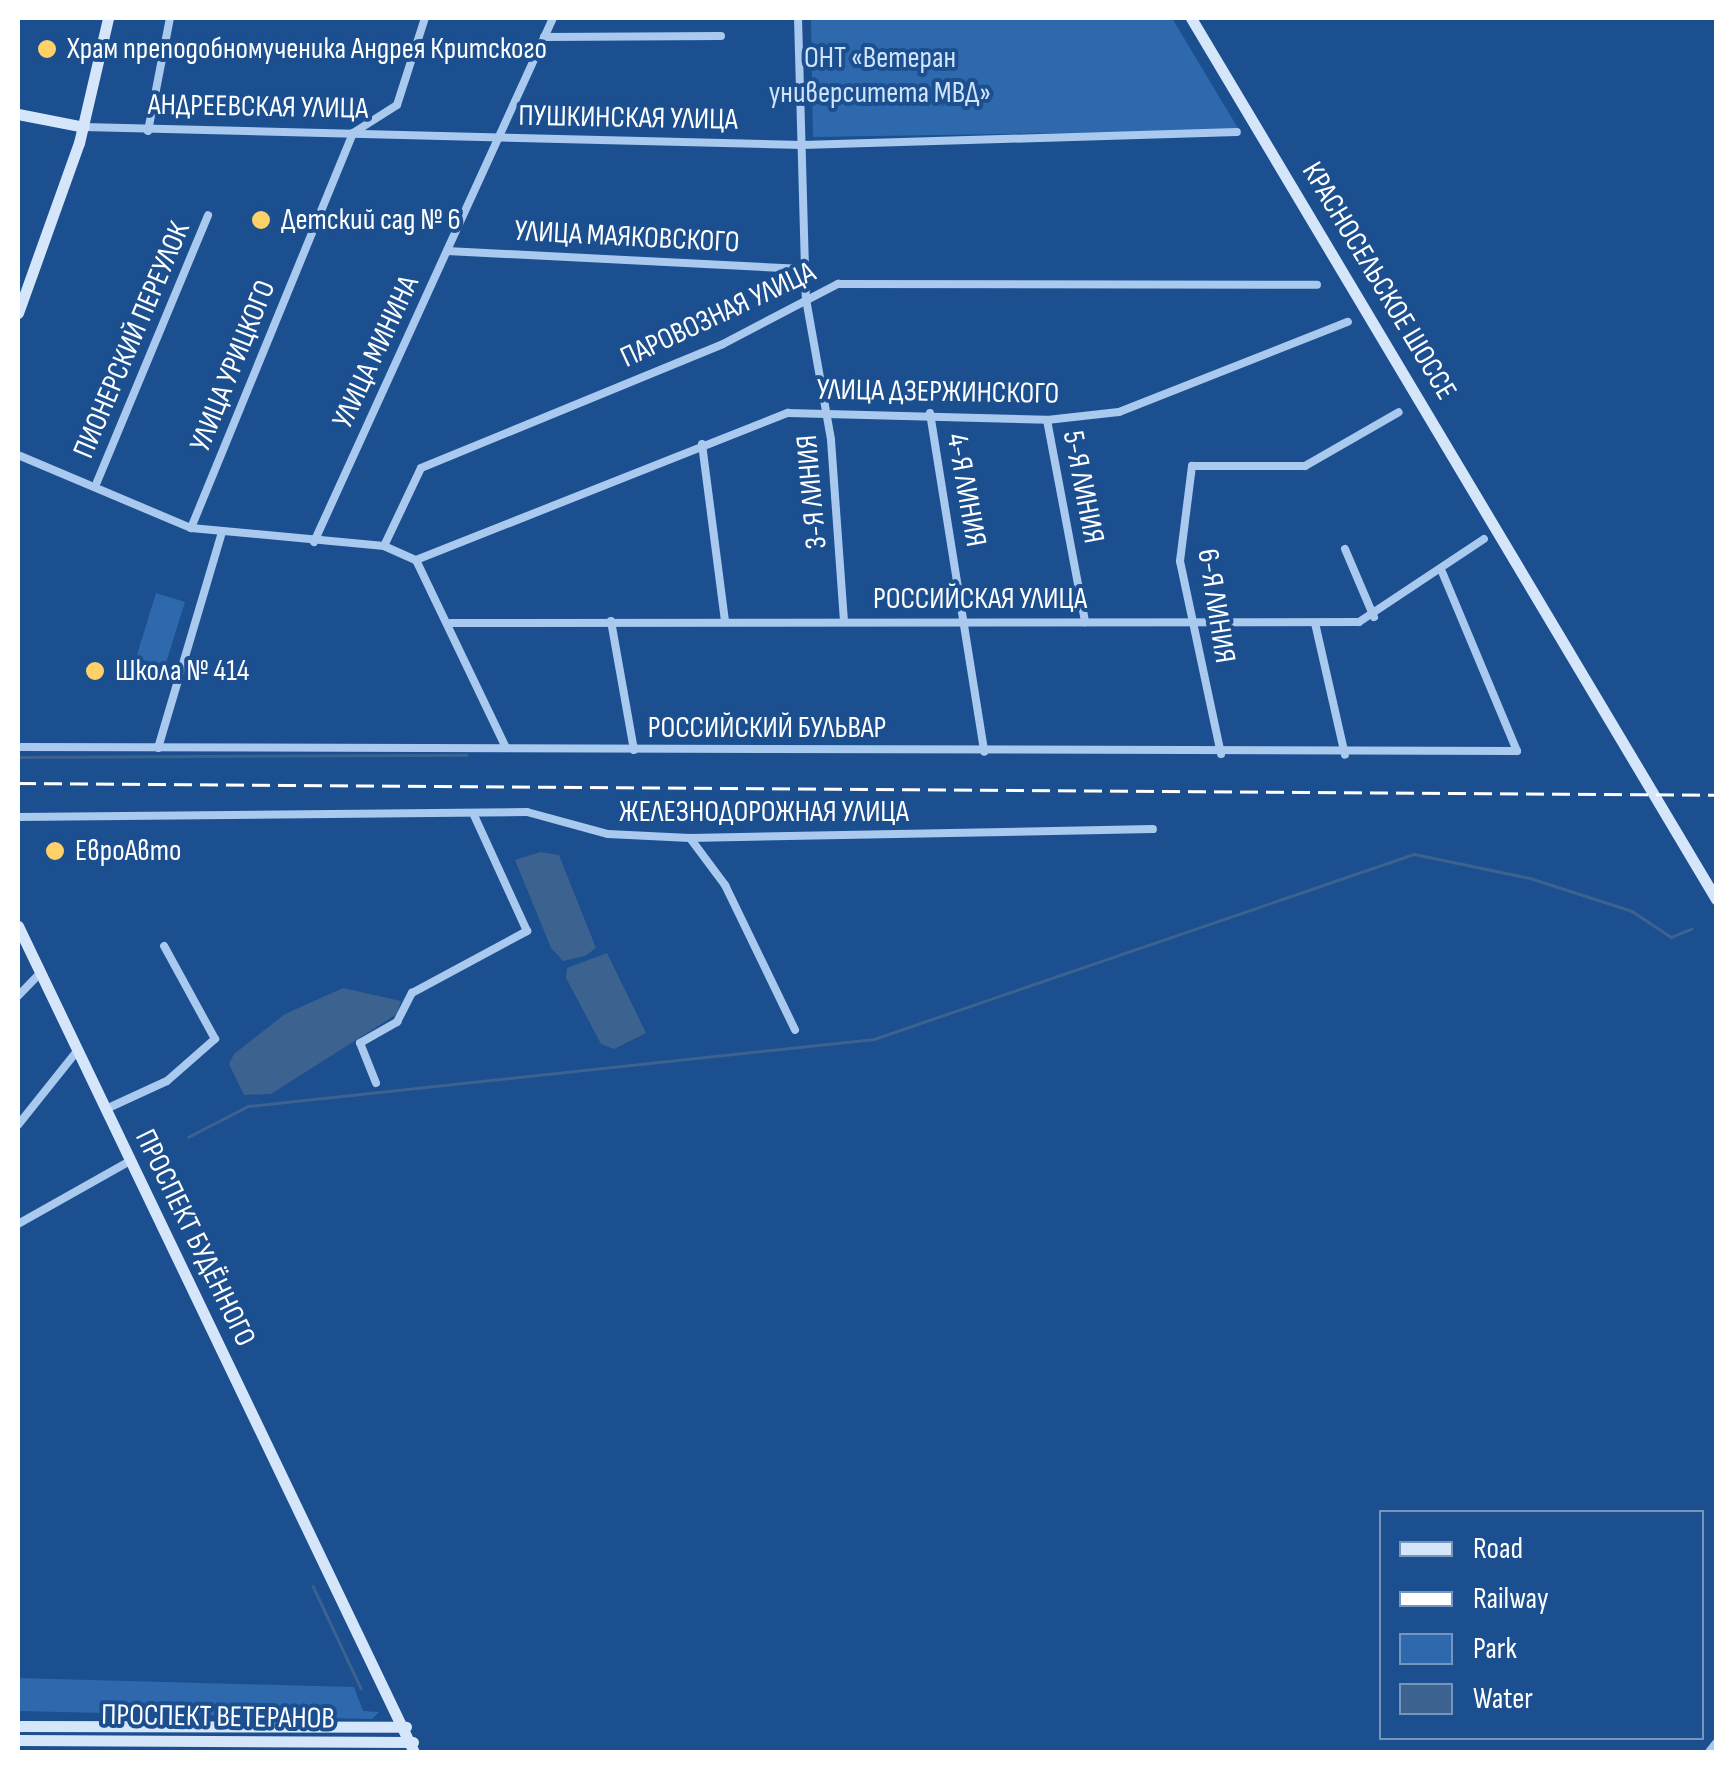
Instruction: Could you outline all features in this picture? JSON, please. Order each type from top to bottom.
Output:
[{"type":"main road","points":[[18,313],[84,127],[108,18]]},
{"type":"main road","name":"КРАСНОСЕЛЬСКОЕ ШОССЕ","points":[[1190,18],[1716,899]]},
{"type":"main road","name":"АНДРЕЕВСКАЯ УЛИЦА","points":[[18,114],[84,127]]},
{"type":"main road","name":"ПРОСПЕКТ БУДЁННОГО","points":[[18,926],[416,1747]]},
{"type":"main road","name":"ПРОСПЕКТ БУДЁННОГО","points":[[329,1572],[388,1700],[406,1728]]},
{"type":"main road","points":[[372,1730],[388,1700]]},
{"type":"main road","name":"ПРОСПЕКТ ВЕТЕРАНОВ","points":[[18,1726],[406,1728]]},
{"type":"main road","name":"ПРОСПЕКТ ВЕТЕРАНОВ","points":[[18,1740],[416,1747]]},
{"type":"street","points":[[148,131],[170,18]]},
{"type":"street","points":[[352,133],[398,105],[425,18]]},
{"type":"street","name":"УЛИЦА МИНИНА","points":[[314,542],[553,18]]},
{"type":"street","name":"3-Я ЛИНИЯ","points":[[798,18],[806,300],[826,408],[844,622]]},
{"type":"street","points":[[544,38],[721,36]]},
{"type":"street","name":"АНДРЕЕВСКАЯ УЛИЦА","points":[[84,127],[499,138]]},
{"type":"street","name":"ПУШКИНСКАЯ УЛИЦА","points":[[499,138],[802,145],[1236,132]]},
{"type":"street","name":"УЛИЦА УРИЦКОГО","points":[[190,528],[352,133]]},
{"type":"street","name":"ПИОНЕРСКИЙ ПЕРЕУЛОК","points":[[96,482],[208,215]]},
{"type":"street","name":"УЛИЦА МАЯКОВСКОГО","points":[[448,250],[804,269]]},
{"type":"street","name":"ПАРОВОЗНАЯ УЛИЦА","points":[[384,546],[421,468],[723,344],[806,300],[853,282],[1317,285]]},
{"type":"street","name":"УЛИЦА ДЗЕРЖИНСКОГО","points":[[416,560],[702,444],[826,408],[1047,420],[1150,403],[1348,322]]},
{"type":"street","name":"6-Я ЛИНИЯ","points":[[1222,754],[1180,561],[1192,466],[1305,466],[1399,412]]},
{"type":"street","name":"4-Я ЛИНИЯ","points":[[930,413],[984,752]]},
{"type":"street","name":"5-Я ЛИНИЯ","points":[[1047,420],[1085,622]]},
{"type":"street","points":[[702,444],[725,622]]},
{"type":"street","points":[[18,455],[96,482],[190,528],[384,546],[416,560],[451,622],[506,748]]},
{"type":"street","points":[[158,748],[222,532]]},
{"type":"street","name":"РОССИЙСКАЯ УЛИЦА","points":[[451,622],[1315,623],[1374,617],[1484,539]]},
{"type":"street","points":[[1345,549],[1374,617]]},
{"type":"street","name":"РОССИЙСКИЙ БУЛЬВАР","points":[[18,747],[1345,755],[1516,750],[1442,572]]},
{"type":"street","points":[[610,621],[634,750]]},
{"type":"street","points":[[1315,623],[1345,755]]},
{"type":"street","name":"ЖЕЛЕЗНОДОРОЖНАЯ УЛИЦА","points":[[18,817],[546,813],[585,830],[690,838],[1153,829]]},
{"type":"street","points":[[376,1083],[360,1043],[397,1022],[412,993],[527,930],[474,815]]},
{"type":"street","points":[[690,838],[725,885],[794,1030]]},
{"type":"street","points":[[106,1110],[167,1081],[215,1039],[164,946]]},
{"type":"street","points":[[18,996],[40,973]]},
{"type":"street","points":[[18,1124],[77,1051]]},
{"type":"street","points":[[18,1224],[130,1161]]},
{"type":"street","points":[[1709,1752],[1716,1744]]},
{"type":"green space","name":"ОНТ «Ветеран университета МВД»","points":[[811,18],[1172,18],[1239,130],[813,137]]},
{"type":"green space","points":[[156,593],[185,602],[165,666],[136,658]]},
{"type":"green space","points":[[18,1678],[354,1687],[363,1711],[379,1712],[372,1719],[18,1711]]},
{"type":"water","points":[[540,852],[559,855],[596,948],[585,956],[563,961],[551,948],[515,860]]},
{"type":"water","points":[[607,953],[646,1033],[614,1049],[601,1044],[566,978],[567,968]]},
{"type":"water","points":[[343,988],[401,1001],[397,1014],[271,1094],[244,1095],[229,1064],[234,1054],[285,1014]]},
{"type":"waterway","points":[[18,757],[466,755]]},
{"type":"waterway","points":[[188,1137],[248,1106],[874,1039],[1414,854],[1530,878],[1632,911],[1671,937],[1691,929]]},
{"type":"waterway","points":[[313,1586],[361,1688]]},
{"type":"railway","points":[[18,783],[1716,795]]},
{"type":"place","name":"Храм преподобномученика Андрея Критского","points":[[47,49]]},
{"type":"place","name":"Детский сад № 6","points":[[261,220]]},
{"type":"place","name":"Школа № 414","points":[[95,671]]},
{"type":"place","name":"ЕвроАвто","points":[[55,851]]}]
